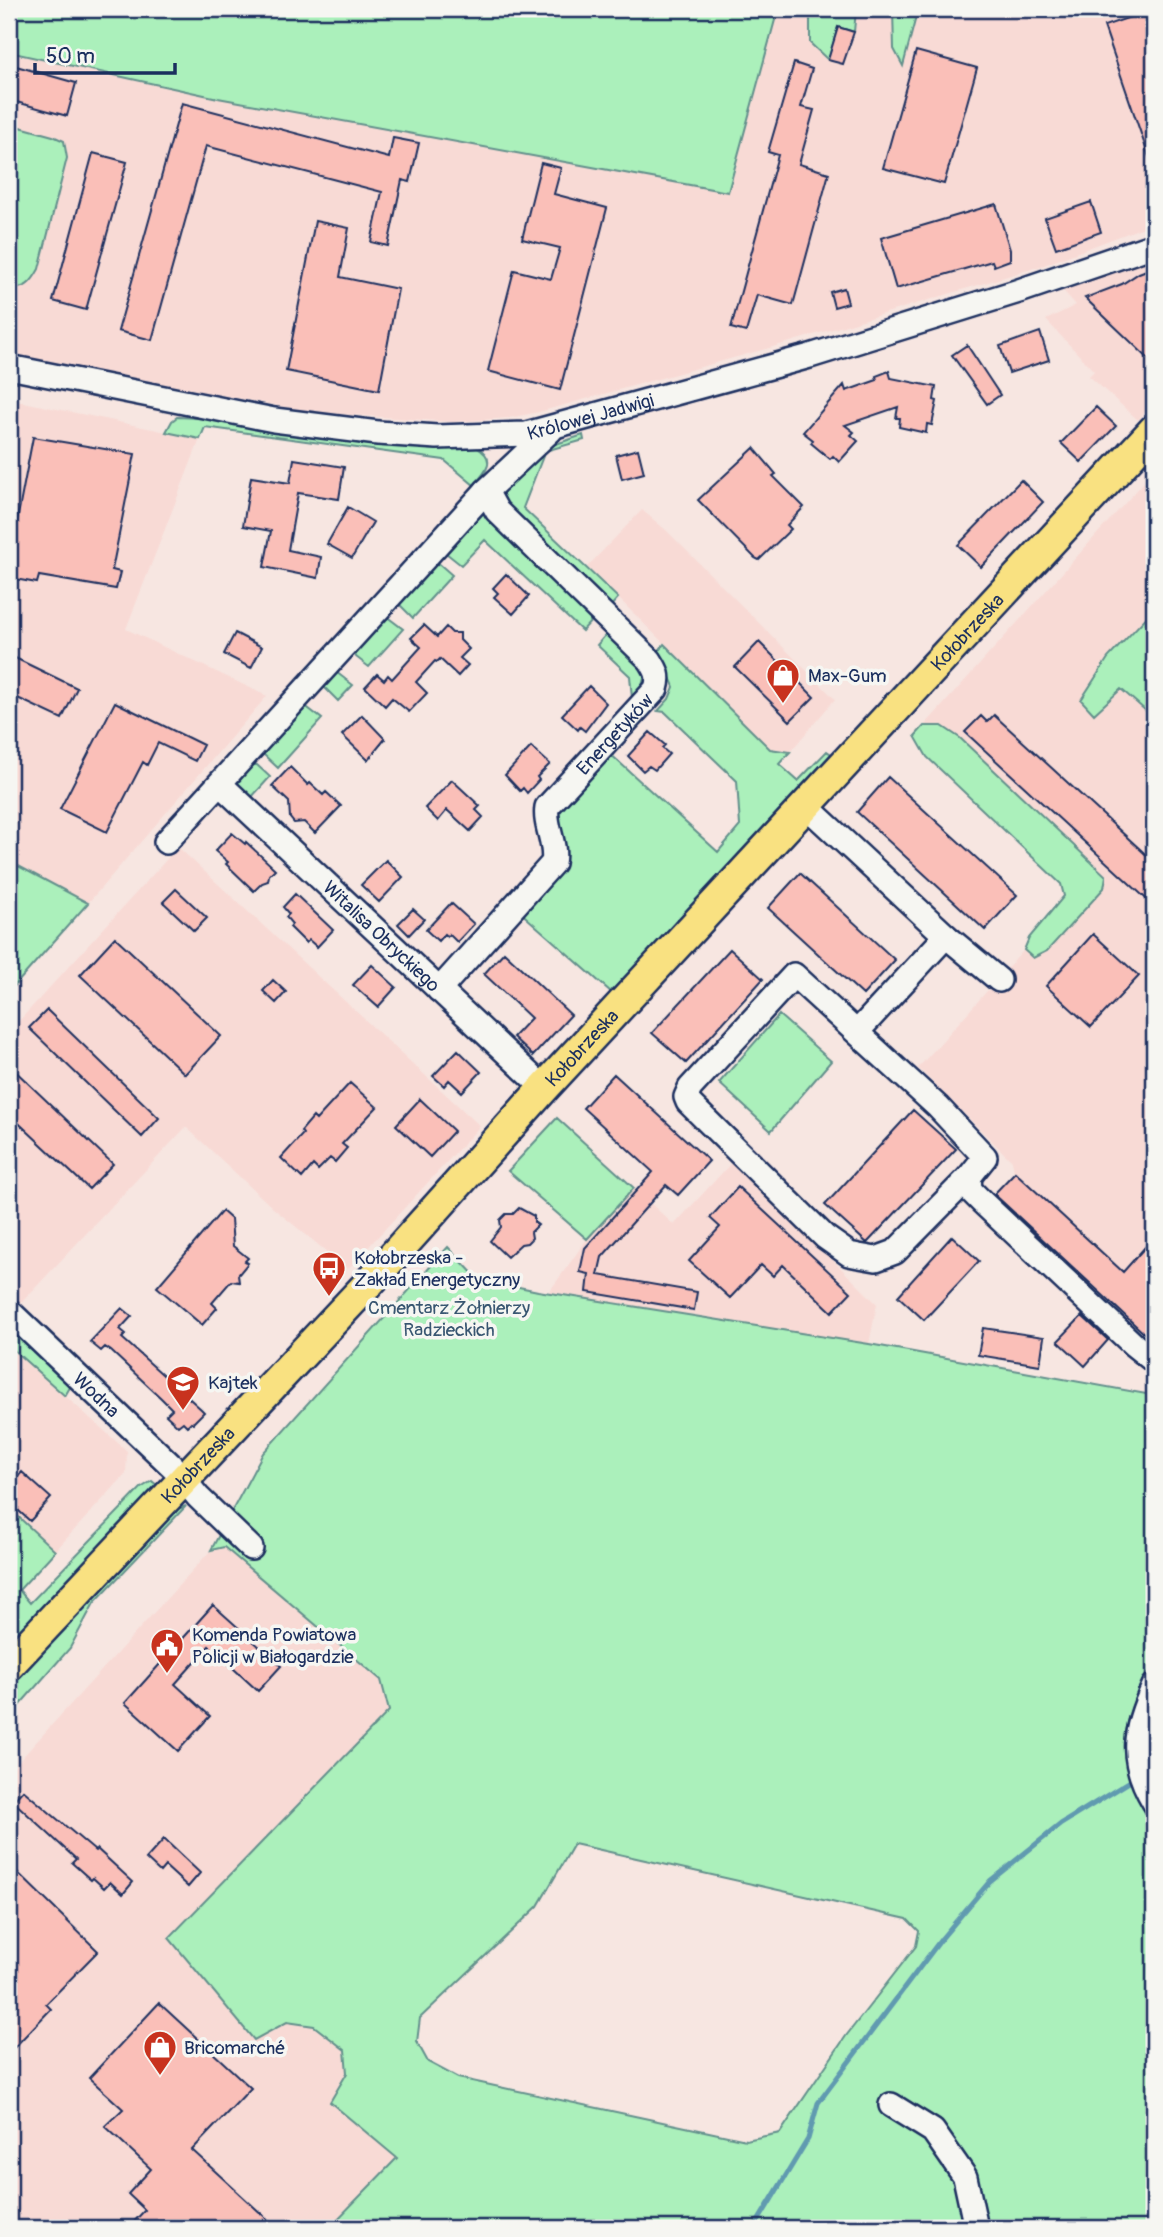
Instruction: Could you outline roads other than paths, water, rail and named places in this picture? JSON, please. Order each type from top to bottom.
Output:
[{"type":"main road","name":"Kołobrzeska","points":[[9,1664],[368,1284],[544,1088],[1154,430]]},
{"type":"street","name":"Królowej Jadwigi","points":[[9,367],[274,419],[437,437],[526,434],[810,356],[1019,291],[1154,245]]},
{"type":"street","points":[[166,842],[493,483],[556,426]]},
{"type":"street","name":"Energetyków","points":[[439,990],[553,863],[555,855],[545,815],[547,807],[656,689],[659,679],[650,660],[497,511],[493,483],[497,449],[493,436]]},
{"type":"street","name":"Witalisa Obryckiego","points":[[220,784],[544,1088]]},
{"type":"street","points":[[805,805],[946,936],[999,980]]},
{"type":"street","points":[[858,1031],[946,936]]},
{"type":"street","points":[[794,975],[858,1031],[983,1152],[985,1157],[969,1177],[895,1252],[876,1259],[849,1254],[825,1237],[688,1102],[686,1097],[690,1088],[790,976],[794,975]]},
{"type":"street","points":[[969,1177],[970,1191],[1154,1361]]},
{"type":"street","name":"Wodna","points":[[9,1311],[185,1478],[198,1497],[251,1548]]},
{"type":"street","points":[[1154,1685],[1140,1719],[1135,1751],[1137,1765],[1154,1802]]},
{"type":"street","points":[[891,2105],[933,2131],[965,2177],[976,2228]]},
{"type":"waterway","points":[[1145,1772],[1154,1766]]},
{"type":"waterway","points":[[754,2228],[808,2139],[818,2103],[942,1938],[990,1881],[1061,1824],[1137,1777]]},
{"type":"place","name":"Max-Gum","points":[[783,705]]},
{"type":"place","name":"Kołobrzeska - Zakład Energetyczny","points":[[329,1298]]},
{"type":"place","name":"Kajtek","points":[[183,1412]]},
{"type":"place","name":"Komenda Powiatowa Policji w Białogardzie","points":[[167,1675]]},
{"type":"place","name":"Bricomarché","points":[[160,2077]]},
{"type":"park label","name":"Cmentarz Żołnierzy Radzieckich","points":[[449,1318]]}]
